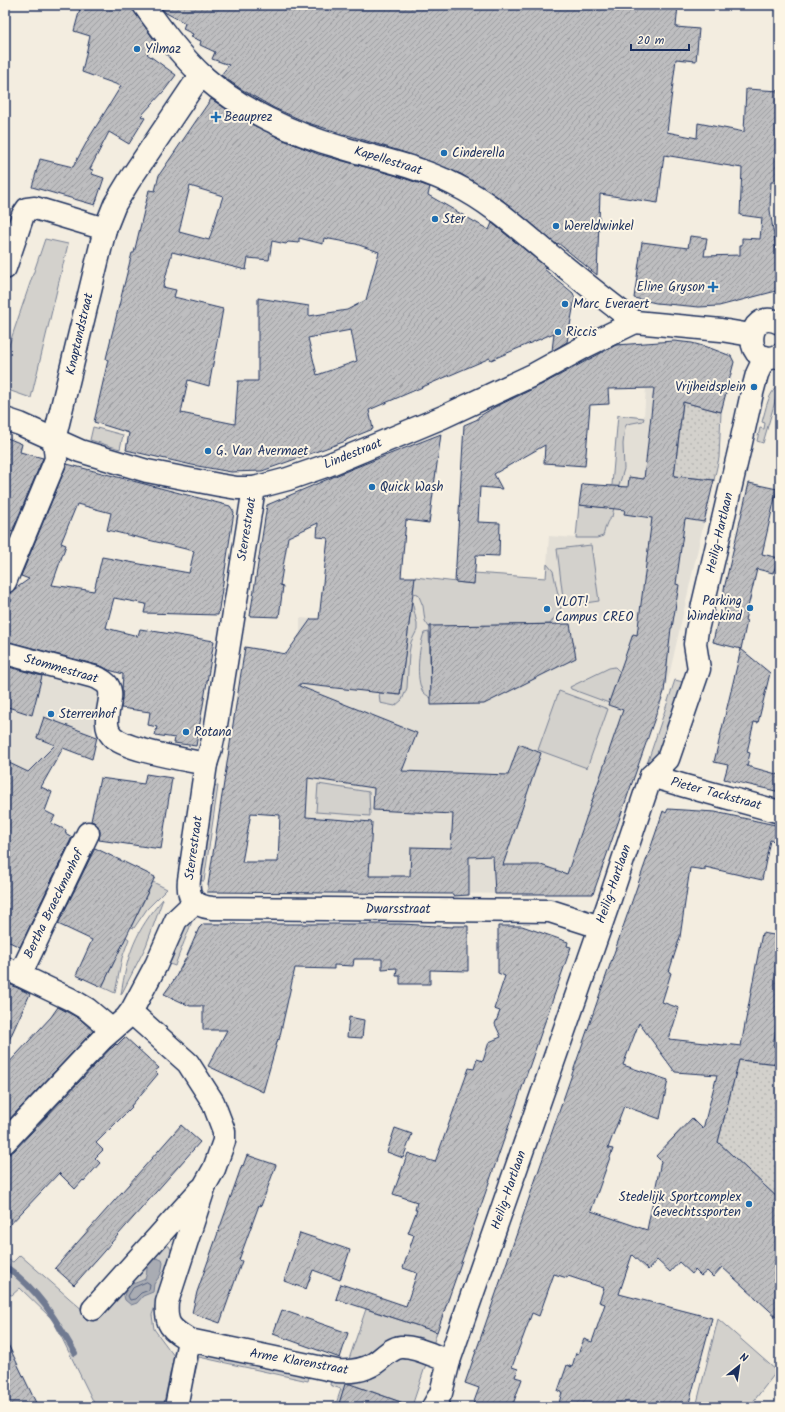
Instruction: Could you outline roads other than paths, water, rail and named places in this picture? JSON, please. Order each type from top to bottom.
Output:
[{"type":"street","name":"Kapellestraat","points":[[144,5],[171,41],[203,76],[222,92],[261,115],[312,138],[400,164],[456,185],[503,215],[594,292],[635,322]]},
{"type":"street","name":"Knaptandstraat","points":[[54,440],[105,229],[115,204],[193,86],[203,76]]},
{"type":"street","points":[[5,268],[23,215],[27,209],[35,208],[105,229]]},
{"type":"street","points":[[772,356],[760,355],[751,341],[752,335],[757,325],[762,322],[773,320],[780,323]]},
{"type":"street","points":[[635,322],[721,330],[752,335]]},
{"type":"street","name":"Lindestraat","points":[[5,419],[80,451],[147,471],[237,488],[254,488],[288,479],[328,465],[442,417],[535,374],[586,346],[635,322]]},
{"type":"street","name":"Heilig-Hartlaan","points":[[433,1407],[441,1393],[449,1361],[651,776],[668,759],[699,669],[695,644],[697,630],[752,392],[757,374],[772,356]]},
{"type":"street","points":[[5,582],[56,459],[54,440]]},
{"type":"street","name":"Sterrestraat","points":[[195,902],[190,896],[188,889],[206,764],[216,725],[254,488]]},
{"type":"street","name":"Stommestraat","points":[[5,653],[98,678],[107,684],[110,690],[107,722],[108,731],[113,738],[134,747],[171,757],[206,764]]},
{"type":"street","name":"Pieter Tackstraat","points":[[651,776],[780,812]]},
{"type":"street","name":"Bertha Braeckmanhof","points":[[13,972],[88,833]]},
{"type":"street","points":[[5,1142],[112,1030],[126,1018],[156,965],[176,920],[195,902]]},
{"type":"street","name":"Dwarsstraat","points":[[195,902],[206,908],[550,911],[600,927]]},
{"type":"street","points":[[13,972],[70,998],[87,1009],[112,1030]]},
{"type":"street","points":[[130,1012],[188,1063],[213,1102],[224,1131],[224,1141],[214,1169],[205,1185],[167,1302],[167,1322],[172,1328],[189,1340],[176,1407]]},
{"type":"street","points":[[93,1309],[205,1185]]},
{"type":"street","points":[[161,1232],[185,1245]]},
{"type":"street","name":"Arme Klarenstraat","points":[[189,1340],[345,1372],[359,1371],[366,1368],[376,1363],[391,1350],[400,1347],[410,1348],[449,1361]]},
{"type":"water","points":[[157,1258],[162,1260],[163,1263],[161,1274],[154,1284],[153,1292],[143,1296],[137,1303],[131,1305],[125,1300],[125,1291],[132,1284],[145,1279],[148,1265]]},
{"type":"waterway","points":[[5,1266],[17,1275],[37,1295],[53,1316],[75,1353]]},
{"type":"place","name":"Yilmaz","points":[[137,49]]},
{"type":"place","name":"Beauprez","points":[[216,117]]},
{"type":"place","name":"Cinderella","points":[[444,153]]},
{"type":"place","name":"Ster","points":[[435,219]]},
{"type":"place","name":"Wereldwinkel","points":[[556,226]]},
{"type":"place","name":"Eline Gryson","points":[[713,287]]},
{"type":"place","name":"Marc Everaert","points":[[565,304]]},
{"type":"place","name":"Riccis","points":[[558,332]]},
{"type":"place","name":"Vrijheidsplein","points":[[754,387]]},
{"type":"place","name":"G. Van Avermaet","points":[[208,451]]},
{"type":"place","name":"Quick Wash","points":[[372,487]]},
{"type":"place","name":"Parking Windekind","points":[[750,608]]},
{"type":"place","name":"VLOT! Campus CREO","points":[[547,609]]},
{"type":"place","name":"Sterrenhof","points":[[51,714]]},
{"type":"place","name":"Rotana","points":[[186,732]]},
{"type":"place","name":"Stedelijk Sportcomplex Gevechtssporten","points":[[749,1204]]}]
